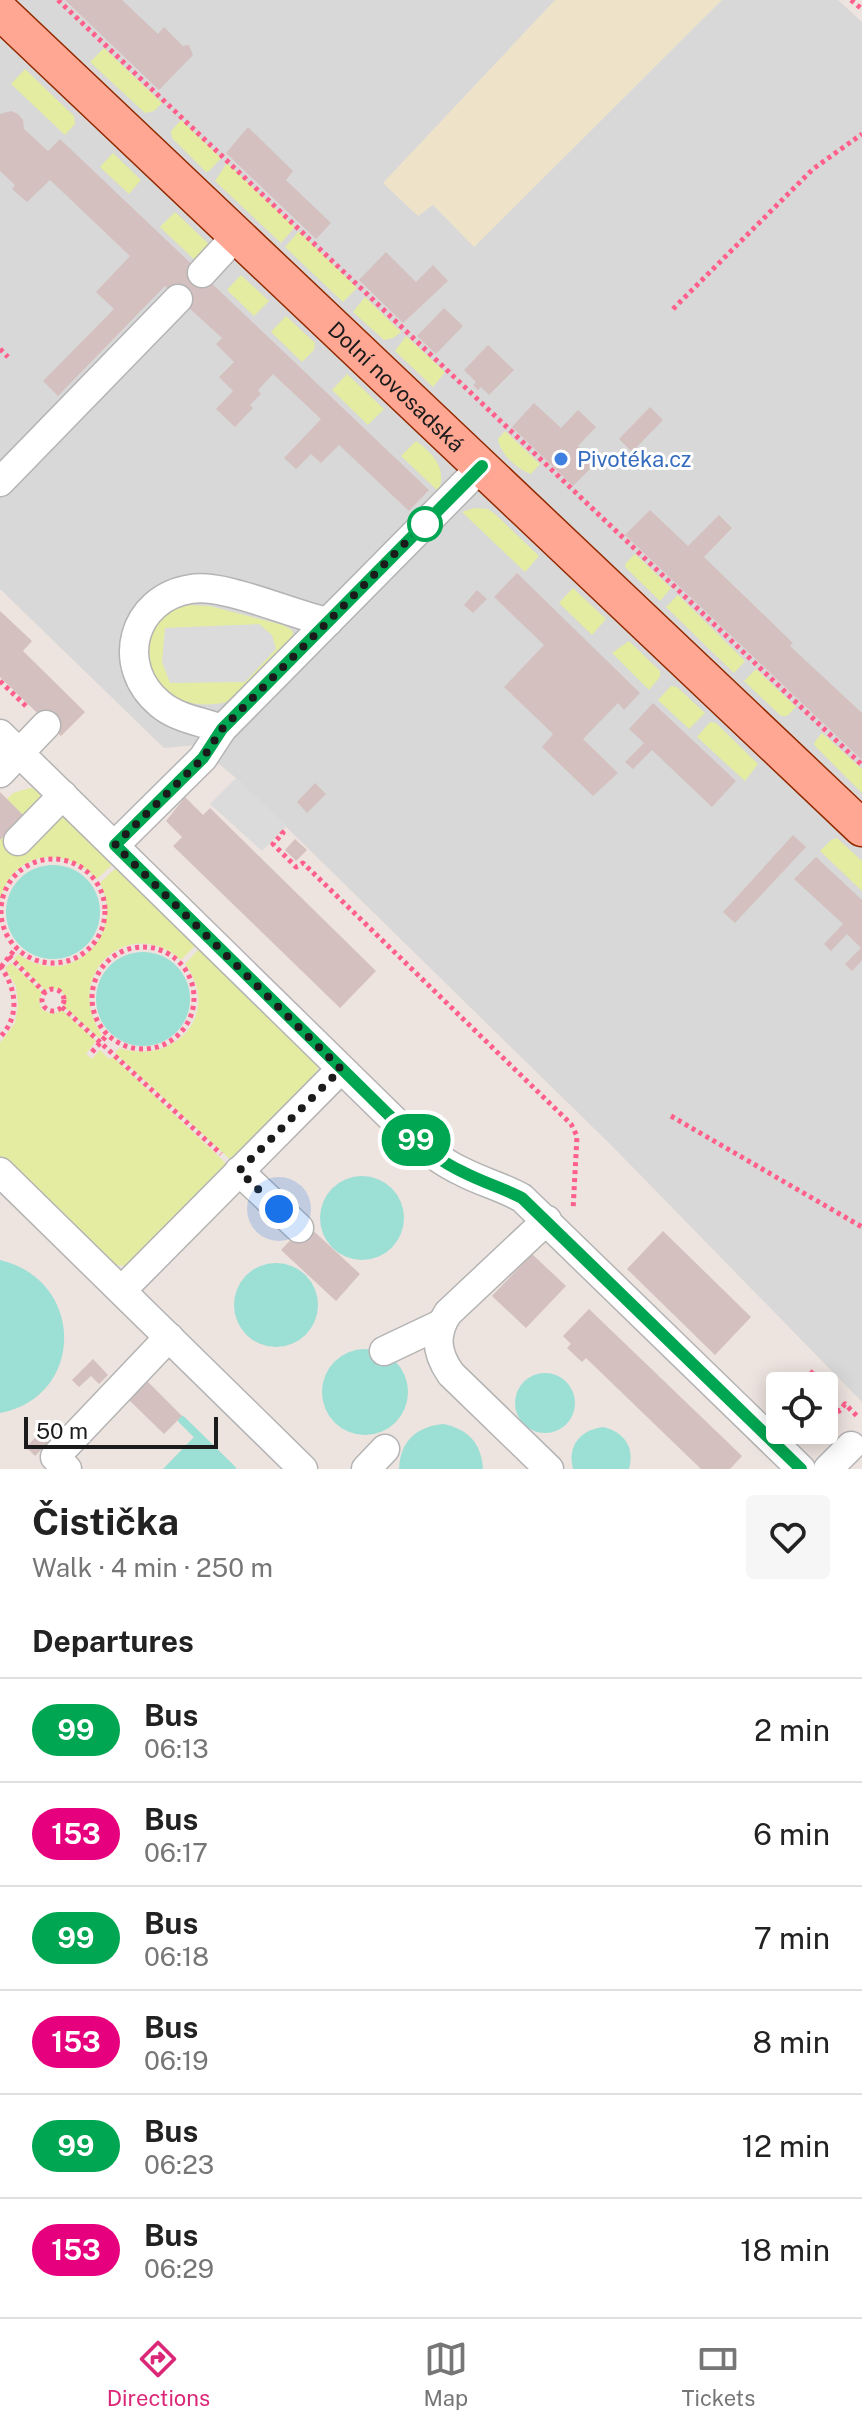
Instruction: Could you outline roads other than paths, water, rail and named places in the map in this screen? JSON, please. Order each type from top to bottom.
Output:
[{"type":"main road","name":"Dolní novosadská","points":[[0,11],[862,828]]},
{"type":"street","points":[[202,273],[237,235]]},
{"type":"street","points":[[0,482],[178,299]]},
{"type":"street","points":[[115,845],[203,758],[222,729],[273,666],[328,622],[482,466]]},
{"type":"street","points":[[222,729],[170,711],[147,691],[134,667],[132,647],[140,625],[151,611],[181,591],[206,588],[328,622]]},
{"type":"street","points":[[46,725],[7,753],[63,795],[433,1156],[522,1198],[547,1220],[801,1469]]},
{"type":"street","points":[[18,841],[63,795]]},
{"type":"street","points":[[122,1290],[341,1069]]},
{"type":"street","points":[[239,1171],[299,1228]]},
{"type":"street","points":[[0,1172],[303,1469]]},
{"type":"street","points":[[384,1351],[441,1324],[460,1300],[547,1220]]},
{"type":"street","points":[[441,1324],[438,1341],[445,1367],[549,1469]]},
{"type":"street","points":[[67,1469],[55,1457],[169,1337]]},
{"type":"street","points":[[828,1469],[851,1446]]},
{"type":"water","points":[[53,865],[71,868],[87,878],[97,894],[100,912],[97,930],[87,946],[71,956],[53,959],[35,956],[19,946],[9,930],[6,912],[9,894],[19,878],[35,868]]},
{"type":"water","points":[[143,952],[161,955],[176,966],[187,981],[190,999],[187,1017],[176,1032],[161,1043],[143,1046],[125,1043],[110,1032],[99,1017],[96,999],[99,981],[110,966],[125,955]]},
{"type":"water","points":[[362,1176],[385,1183],[397,1195],[404,1218],[397,1241],[385,1253],[362,1260],[339,1253],[327,1241],[320,1218],[327,1195],[339,1183]]},
{"type":"water","points":[[0,1260],[28,1272],[48,1290],[60,1313],[64,1338],[60,1362],[48,1385],[28,1402],[0,1413]]},
{"type":"water","points":[[276,1263],[299,1270],[311,1282],[318,1305],[311,1328],[299,1340],[276,1347],[253,1340],[241,1328],[234,1305],[241,1282],[253,1270]]},
{"type":"water","points":[[365,1349],[382,1352],[396,1361],[405,1375],[408,1392],[405,1409],[396,1423],[382,1432],[365,1435],[348,1432],[334,1423],[325,1409],[322,1392],[325,1375],[334,1361],[348,1352]]},
{"type":"water","points":[[545,1373],[556,1375],[566,1382],[573,1392],[573,1414],[566,1424],[556,1431],[545,1433],[534,1431],[524,1424],[517,1414],[515,1403],[517,1392],[524,1382],[534,1375]]},
{"type":"water","points":[[444,1424],[472,1439],[480,1452],[483,1469],[399,1469],[403,1450],[412,1437],[426,1428]]},
{"type":"water","points":[[603,1427],[617,1433],[626,1442],[630,1454],[629,1469],[573,1469],[572,1453],[577,1440]]},
{"type":"water","points":[[194,1437],[227,1469],[163,1469]]},
{"type":"waterway","points":[[182,1420],[232,1469]]},
{"type":"place","name":"Pivotéka.cz","points":[[561,459]]}]
